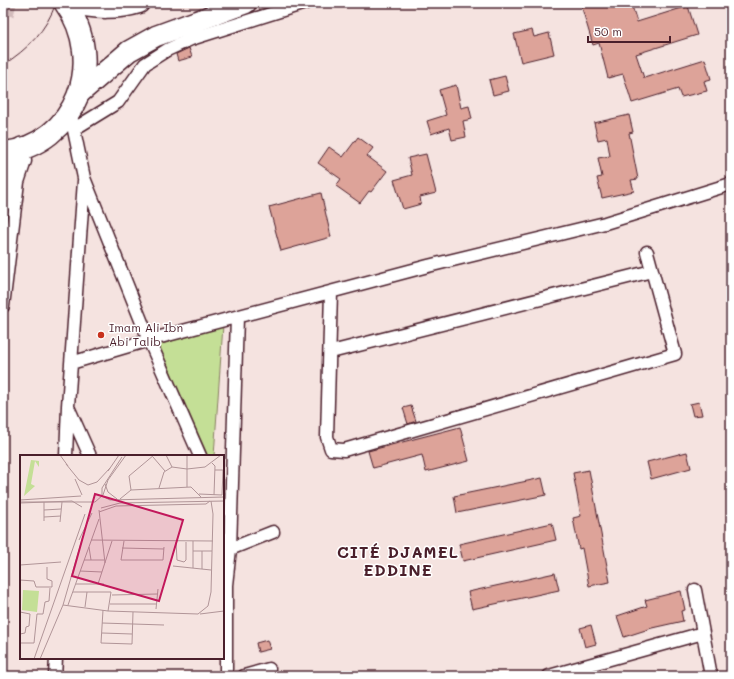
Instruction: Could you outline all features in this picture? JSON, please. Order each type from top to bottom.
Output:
[{"type":"highway","points":[[3,200],[6,181],[18,148],[41,140],[74,112],[84,74],[85,54],[81,34],[73,15],[65,3]]},
{"type":"main road","points":[[74,3],[112,8],[139,3]]},
{"type":"main road","points":[[74,112],[129,51],[156,36],[187,32],[246,3]]},
{"type":"street","points":[[66,455],[68,406],[84,178],[74,112],[118,102],[145,64],[167,50],[187,32],[305,3]]},
{"type":"street","points":[[3,306],[18,182],[18,148]]},
{"type":"street","points":[[84,178],[149,340],[200,455]]},
{"type":"street","points":[[71,363],[149,340],[489,250],[604,223],[731,184]]},
{"type":"street","points":[[331,292],[331,352],[327,437],[331,448],[344,450],[675,354],[647,252]]},
{"type":"street","points":[[331,352],[652,271]]},
{"type":"street","points":[[226,676],[225,585],[230,549],[226,506],[237,317]]},
{"type":"street","points":[[68,406],[90,455]]},
{"type":"street","points":[[230,549],[273,532]]},
{"type":"street","points":[[695,590],[711,676]]},
{"type":"street","points":[[549,676],[703,632]]},
{"type":"street","points":[[54,676],[56,659]]},
{"type":"street","points":[[244,676],[269,669]]},
{"type":"green space","points":[[223,325],[214,455],[208,455],[159,345]]},
{"type":"building","points":[[587,3],[631,3],[637,22],[688,6],[697,35],[636,54],[644,78],[705,59],[711,79],[704,81],[707,91],[681,97],[678,89],[632,103],[623,74],[608,78],[599,43],[593,45],[581,5]]},
{"type":"building","points":[[532,30],[534,37],[549,33],[554,54],[521,62],[514,34]]},
{"type":"building","points":[[189,48],[192,57],[178,61],[176,54]]},
{"type":"building","points":[[505,76],[509,91],[493,95],[489,80]]},
{"type":"building","points":[[456,85],[461,108],[469,106],[472,119],[463,121],[466,137],[452,140],[449,128],[431,134],[427,121],[446,115],[439,90]]},
{"type":"building","points":[[629,115],[633,132],[629,133],[638,179],[631,180],[634,191],[602,198],[597,178],[602,177],[598,158],[610,156],[607,138],[598,140],[594,123]]},
{"type":"building","points":[[358,137],[373,148],[367,156],[387,171],[371,192],[369,191],[360,203],[336,186],[341,179],[318,163],[329,147],[343,157]]},
{"type":"building","points":[[426,154],[436,193],[420,197],[421,204],[403,209],[394,180],[412,175],[408,158]]},
{"type":"building","points":[[321,193],[331,237],[281,251],[269,207]]},
{"type":"building","points":[[699,402],[702,415],[693,416],[690,404]]},
{"type":"building","points":[[411,406],[416,421],[408,424],[403,408]]},
{"type":"building","points":[[460,427],[469,461],[426,472],[422,455],[373,468],[368,451]]},
{"type":"building","points":[[687,452],[691,468],[651,479],[647,462]]},
{"type":"building","points":[[589,470],[610,582],[589,586],[582,548],[579,549],[573,518],[581,516],[573,473]]},
{"type":"building","points":[[542,478],[546,495],[457,513],[454,496]]},
{"type":"building","points":[[552,523],[556,540],[463,561],[459,544]]},
{"type":"building","points":[[555,573],[559,590],[472,609],[468,592]]},
{"type":"building","points":[[681,591],[685,610],[681,611],[683,621],[652,628],[624,637],[617,616],[647,606],[645,600]]},
{"type":"building","points":[[591,625],[596,644],[585,647],[580,628]]},
{"type":"building","points":[[267,640],[270,649],[258,652],[256,643]]},
{"type":"tunnel","points":[[3,14],[6,3]]},
{"type":"tram line","points":[[3,65],[28,46],[41,31],[56,3]]},
{"type":"place","name":"Imam Ali Ibn Abi Talib","points":[[101,335]]},
{"type":"district","name":"CITÉ DJAMEL EDDINE","points":[[398,561]]}]
